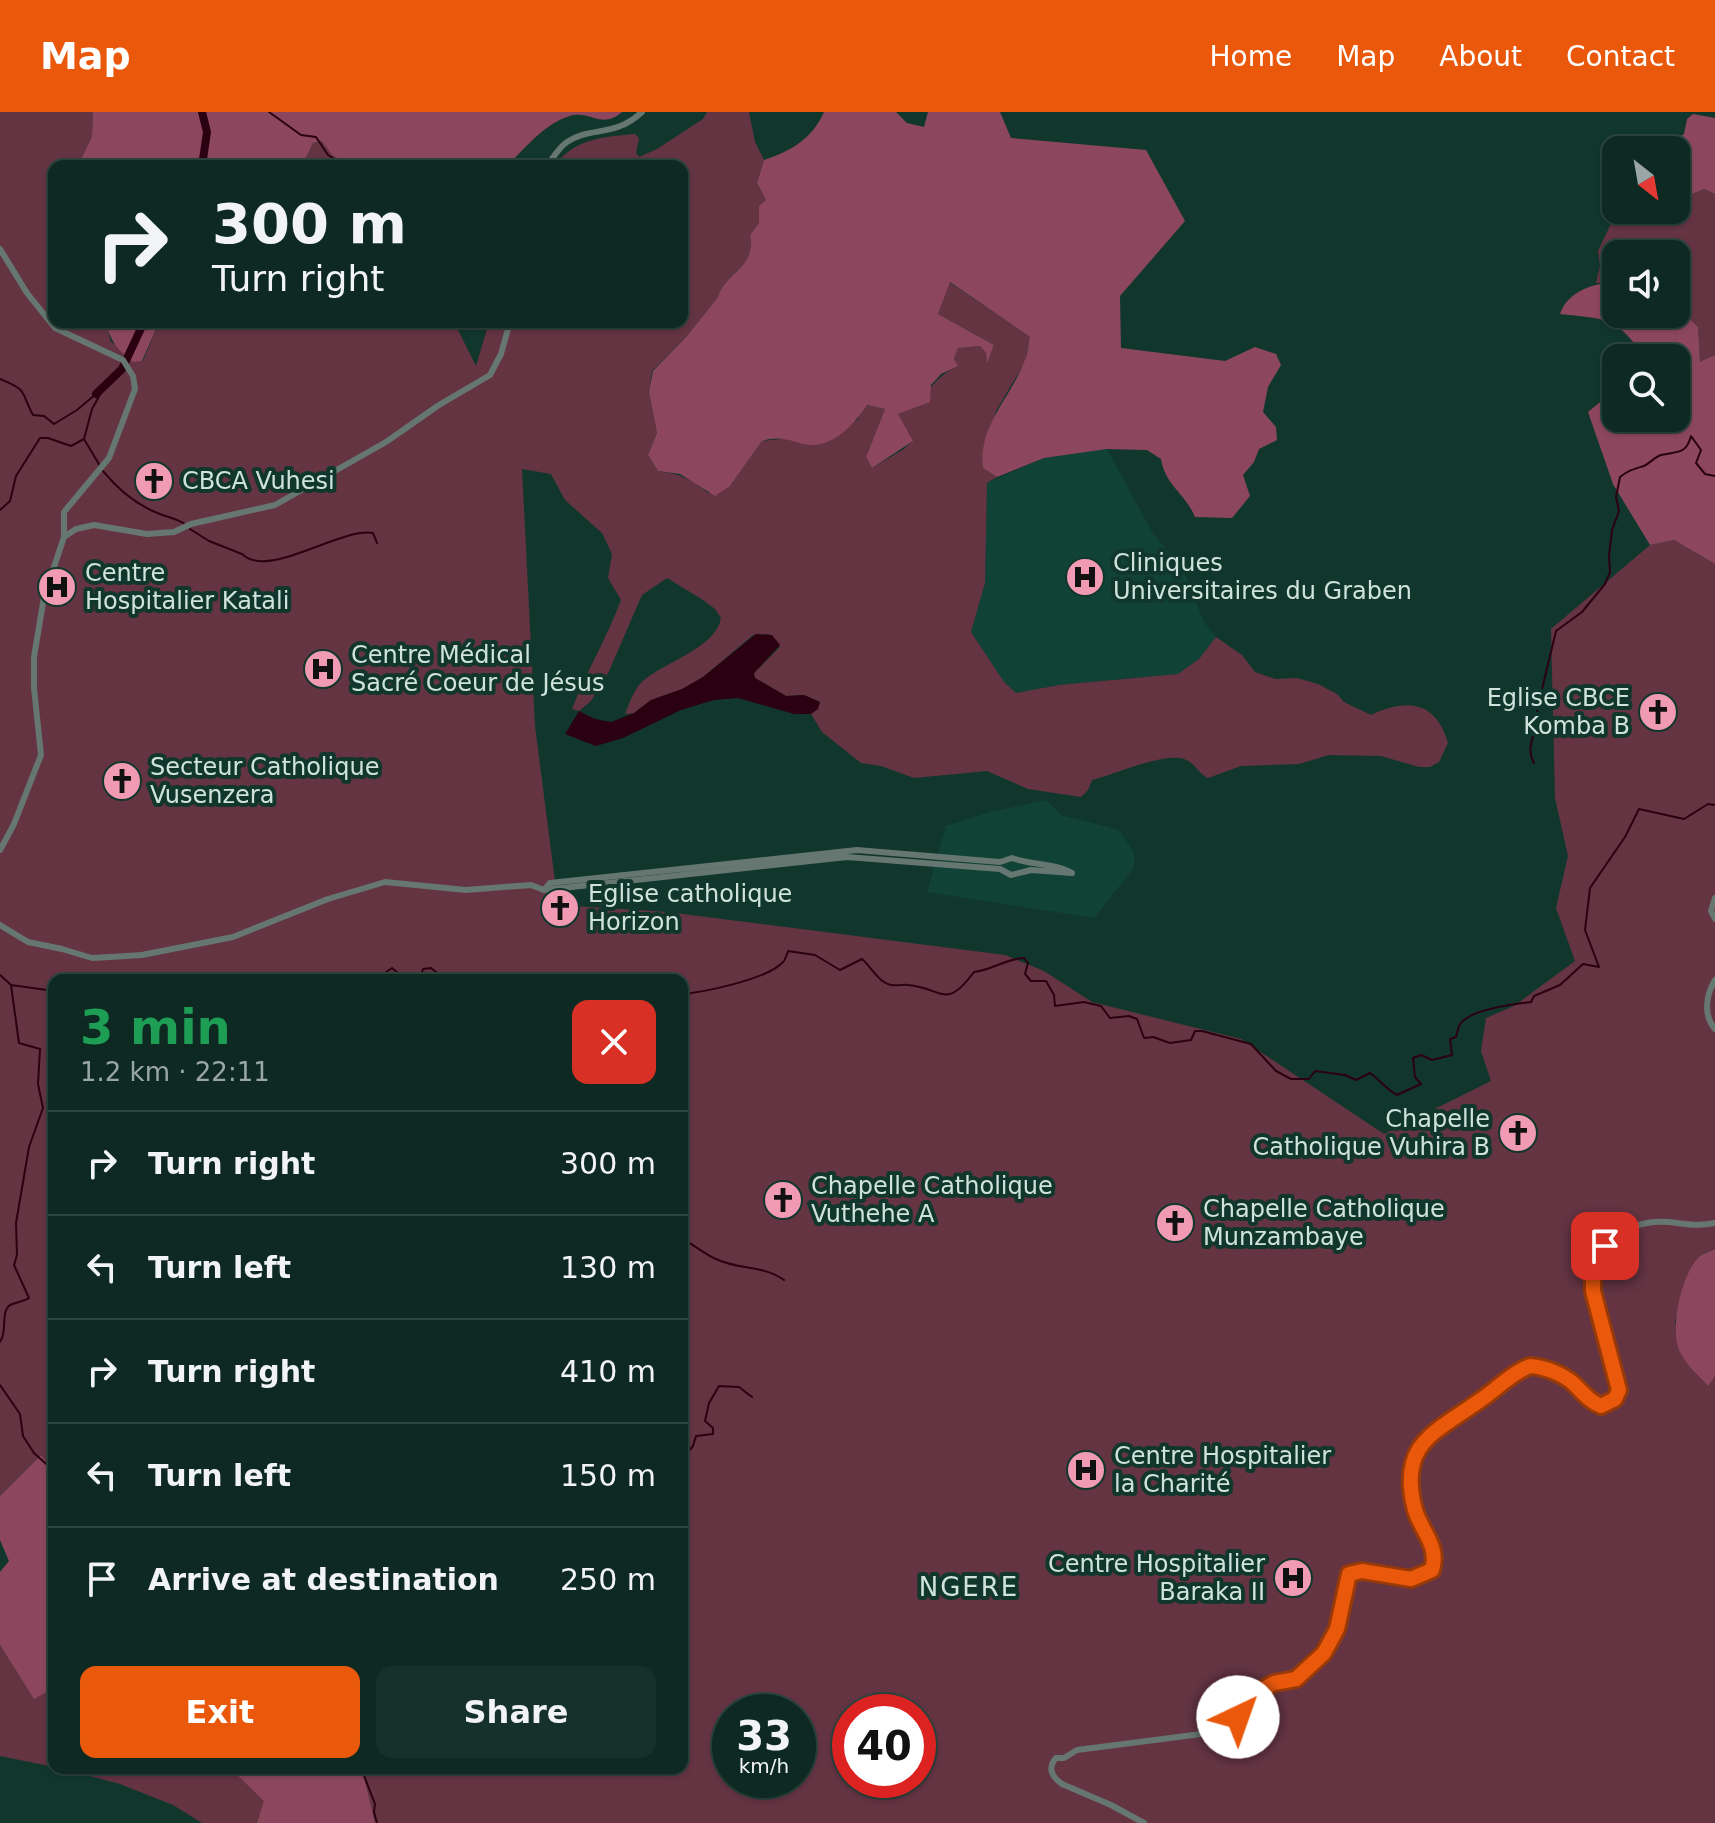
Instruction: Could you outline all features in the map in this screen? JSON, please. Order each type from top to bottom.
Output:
[{"type":"street","points":[[552,160],[565,143],[575,137],[619,128],[642,112]]},
{"type":"street","points":[[0,249],[27,293],[48,319]]},
{"type":"street","points":[[0,850],[14,824],[41,755],[34,657],[44,597],[64,537],[64,512],[114,450],[135,389],[133,376],[124,362],[55,328]]},
{"type":"street","points":[[64,537],[76,529],[94,525],[147,534],[174,532],[187,525],[275,505],[386,442],[439,405],[490,375],[501,354],[508,328]]},
{"type":"street","points":[[0,925],[28,942],[93,959],[142,955],[233,937],[328,899],[385,882],[466,890],[531,885],[544,890],[550,883],[848,850],[894,852],[1000,866],[1017,875],[1023,867]]},
{"type":"street","points":[[1000,866],[1012,858],[1023,867],[1072,873],[1062,868],[1023,867]]},
{"type":"street","points":[[1715,898],[1711,911],[1715,919]]},
{"type":"street","points":[[1715,980],[1707,1010],[1708,1020],[1715,1029]]},
{"type":"street","points":[[1144,1823],[1062,1784],[1056,1780],[1051,1764],[1056,1758],[1064,1758],[1077,1750],[1209,1733],[1231,1723],[1258,1692],[1274,1683],[1296,1679],[1324,1653],[1337,1629],[1349,1574],[1362,1571],[1411,1579],[1429,1573],[1434,1549],[1415,1511],[1411,1472],[1422,1441],[1530,1366],[1542,1367],[1560,1375],[1594,1403],[1601,1406],[1609,1404],[1619,1390],[1593,1291],[1593,1262],[1605,1246],[1624,1231],[1647,1223],[1689,1227],[1715,1223]]},
{"type":"shaded area","points":[[0,112],[93,112],[92,136],[81,160],[48,160],[48,328],[107,328],[111,342],[143,361],[157,328],[457,328],[476,366],[487,328],[688,328],[688,160],[559,160],[581,144],[635,134],[639,138],[636,153],[639,157],[703,119],[707,112],[749,112],[755,142],[764,160],[757,183],[766,200],[760,206],[759,223],[750,235],[749,256],[687,336],[652,371],[649,392],[657,433],[648,455],[658,471],[685,478],[708,493],[730,486],[762,441],[789,438],[813,445],[857,420],[866,405],[885,409],[866,457],[872,468],[904,449],[912,441],[897,414],[919,406],[935,383],[957,366],[954,359],[958,348],[980,346],[987,360],[994,345],[938,314],[949,282],[1030,337],[1025,362],[996,411],[983,468],[997,477],[987,483],[985,583],[971,632],[1004,682],[1016,693],[1059,685],[1178,674],[1199,659],[1216,637],[1242,655],[1255,672],[1275,679],[1297,678],[1318,684],[1337,694],[1344,702],[1371,715],[1408,705],[1428,711],[1443,729],[1448,743],[1439,762],[1430,767],[1419,767],[1381,756],[1329,755],[1299,764],[1241,766],[1208,778],[1187,760],[1164,759],[1092,780],[1081,797],[1028,789],[987,771],[914,778],[881,766],[861,763],[822,732],[811,714],[820,702],[804,695],[786,696],[755,678],[754,673],[780,647],[769,634],[753,635],[703,677],[683,689],[651,700],[634,713],[625,714],[643,681],[710,638],[721,618],[703,600],[667,578],[642,595],[609,671],[591,701],[579,711],[572,709],[621,600],[608,578],[612,554],[602,533],[565,500],[551,474],[522,469],[535,726],[558,905],[667,912],[1005,955],[1044,971],[1092,1002],[1241,1039],[1384,1134],[1491,1081],[1481,1051],[1486,1018],[1514,1006],[1575,961],[1556,908],[1568,856],[1555,798],[1551,629],[1650,545],[1674,540],[1715,564],[1715,1249],[1703,1254],[1681,1298],[1675,1322],[1685,1360],[1707,1385],[1715,1376],[1715,1823],[375,1823],[363,1774],[688,1774],[688,974],[48,974],[48,1464],[41,1455],[0,1496]]},
{"type":"shaded area","points":[[93,112],[622,112],[603,120],[580,115],[563,118],[537,136],[513,160],[341,160],[332,155],[322,141],[313,143],[305,160],[81,160],[92,136]]},
{"type":"shaded area","points":[[824,112],[896,112],[907,123],[924,127],[928,112],[1000,112],[1011,138],[1146,150],[1185,221],[1120,296],[1121,348],[1225,361],[1255,347],[1276,354],[1281,365],[1268,387],[1263,412],[1276,427],[1277,440],[1259,449],[1254,462],[1243,475],[1250,496],[1232,518],[1195,517],[1167,476],[1161,459],[1147,450],[1107,449],[1044,458],[997,477],[983,468],[985,439],[1018,375],[1030,337],[950,282],[938,314],[994,345],[987,363],[986,353],[980,346],[958,348],[954,359],[958,366],[941,374],[931,385],[930,402],[898,414],[913,441],[872,468],[866,457],[885,409],[867,405],[851,426],[821,444],[783,439],[762,441],[730,486],[715,496],[680,474],[658,471],[648,455],[657,433],[649,392],[653,371],[687,336],[749,256],[750,235],[759,223],[759,206],[766,200],[757,183],[764,160],[800,143]]},
{"type":"shaded area","points":[[1693,114],[1715,118],[1715,194],[1704,189],[1690,195],[1690,136],[1681,136],[1687,119]]},
{"type":"shaded area","points":[[323,141],[332,155],[341,160],[305,160],[313,143]]},
{"type":"shaded area","points":[[1704,189],[1715,194],[1715,355],[1700,363],[1698,327],[1690,319],[1690,240],[1603,240],[1611,224],[1690,224],[1690,195]]},
{"type":"shaded area","points":[[1602,243],[1602,283],[1596,283],[1600,266],[1598,251]]},
{"type":"shaded area","points":[[1602,284],[1602,320],[1560,314],[1575,294]]},
{"type":"shaded area","points":[[1690,319],[1698,327],[1700,362],[1715,355],[1715,564],[1674,540],[1650,545],[1613,484],[1588,412],[1602,400],[1602,432],[1690,432],[1690,344],[1635,344],[1619,328],[1690,328]]},
{"type":"shaded area","points":[[107,328],[156,328],[142,361],[133,362],[115,345]]},
{"type":"shaded area","name":"Cliniques Universitaires du Graben","points":[[1107,449],[1152,532],[1183,570],[1204,622],[1216,637],[1199,659],[1178,674],[1059,685],[1016,693],[1003,682],[971,632],[985,583],[987,483],[1044,458]]},
{"type":"shaded area","points":[[756,634],[772,635],[780,645],[754,673],[755,678],[786,696],[804,695],[820,702],[818,709],[811,714],[794,714],[738,698],[714,700],[681,710],[623,738],[596,746],[565,734],[579,711],[611,722],[634,713],[651,700],[682,689],[703,677]]},
{"type":"shaded area","points":[[1046,800],[1061,815],[1119,830],[1134,852],[1134,868],[1094,918],[927,892],[946,826],[990,812]]},
{"type":"shaded area","points":[[1715,1249],[1715,1376],[1708,1386],[1680,1352],[1676,1317],[1682,1289],[1693,1265],[1701,1256]]},
{"type":"shaded area","points":[[41,1455],[48,1464],[48,1691],[34,1699],[0,1645],[0,1572],[9,1561],[0,1540],[0,1496]]},
{"type":"shaded area","points":[[0,1645],[34,1698],[48,1691],[48,1766],[0,1756]]},
{"type":"shaded area","points":[[82,1774],[236,1774],[265,1801],[257,1823],[202,1823],[173,1805],[120,1784]]},
{"type":"shaded area","points":[[236,1774],[363,1774],[375,1823],[257,1823],[264,1801]]},
{"type":"waterway","points":[[202,112],[207,132],[203,160]]},
{"type":"waterway","points":[[269,112],[301,135],[316,137],[328,155],[336,160]]},
{"type":"waterway","points":[[96,394],[122,369],[141,328]]},
{"type":"waterway","points":[[0,379],[20,389],[33,415],[44,416],[54,424],[96,394]]},
{"type":"waterway","points":[[0,510],[10,501],[16,476],[40,438],[71,446],[84,439],[92,409],[107,382]]},
{"type":"waterway","points":[[1534,763],[1530,749],[1556,631],[1582,612],[1605,584],[1610,572],[1609,556],[1612,530],[1619,511],[1616,497],[1620,477],[1659,456],[1684,449],[1691,436],[1701,450],[1696,463],[1705,474],[1715,476]]},
{"type":"waterway","points":[[84,439],[100,466]]},
{"type":"waterway","points":[[103,471],[140,504],[185,524]]},
{"type":"waterway","points":[[190,529],[209,541],[254,560],[287,557],[359,533],[373,533],[377,543]]},
{"type":"waterway","points":[[688,993],[764,974],[784,962],[788,951],[815,955],[840,970],[862,959],[887,984],[920,987],[943,994],[956,991],[974,972],[1024,958],[1028,963],[1025,974],[1031,981],[1046,981],[1054,995],[1055,1006],[1084,1002],[1101,1006],[1110,1018],[1129,1016],[1137,1019],[1144,1038],[1153,1037],[1170,1043],[1191,1040],[1195,1031],[1202,1031],[1251,1044],[1276,1071],[1291,1079],[1309,1079],[1315,1071],[1345,1075],[1356,1080],[1370,1073],[1397,1095],[1421,1084],[1415,1077],[1413,1058],[1421,1055],[1432,1060],[1452,1055],[1450,1039],[1456,1037],[1465,1019],[1493,1008],[1531,1002],[1534,996],[1560,985],[1583,964],[1599,967],[1585,930],[1590,888],[1625,837],[1639,809],[1684,819],[1708,804],[1715,805]]},
{"type":"waterway","points":[[384,974],[392,968],[399,974]]},
{"type":"waterway","points":[[422,974],[423,969],[431,968],[438,974]]},
{"type":"waterway","points":[[0,975],[11,985],[48,990]]},
{"type":"waterway","points":[[0,1342],[7,1308],[29,1298],[14,1265],[17,1255],[16,1223],[29,1147],[43,1108],[38,1084],[40,1049],[19,1043],[11,985]]},
{"type":"waterway","points":[[688,1243],[724,1262],[768,1272],[784,1280]]},
{"type":"waterway","points":[[0,1385],[20,1414],[23,1436],[34,1453],[48,1466]]},
{"type":"waterway","points":[[688,1452],[696,1436],[713,1434],[713,1428],[705,1421],[709,1403],[719,1386],[739,1387],[752,1397]]},
{"type":"waterway","points":[[363,1774],[375,1804],[377,1823]]},
{"type":"place","name":"CBCA Vuhesi","points":[[154,481]]},
{"type":"place","name":"Cliniques Universitaires du Graben","points":[[1085,577]]},
{"type":"place","name":"Centre Hospitalier Katali","points":[[57,587]]},
{"type":"place","name":"Centre Médical Sacré Coeur de Jésus","points":[[323,669]]},
{"type":"place","name":"Eglise CBCE Komba B","points":[[1658,712]]},
{"type":"place","name":"Secteur Catholique Vusenzera","points":[[122,781]]},
{"type":"place","name":"Eglise catholique Horizon","points":[[560,908]]},
{"type":"place","name":"Chapelle Catholique Vuhira B","points":[[1518,1133]]},
{"type":"place","name":"Chapelle Catholique Vuthehe A","points":[[783,1200]]},
{"type":"place","name":"Chapelle Catholique Munzambaye","points":[[1175,1223]]},
{"type":"place","name":"Centre Hospitalier la Charité","points":[[1086,1470]]},
{"type":"place","name":"Centre Hospitalier Baraka II","points":[[1293,1578]]},
{"type":"district","name":"NGERE","points":[[969,1587]]},
{"type":"route","points":[[1238,1717],[1258,1692],[1274,1683],[1296,1679],[1324,1653],[1337,1629],[1349,1574],[1362,1571],[1411,1579],[1432,1570],[1434,1549],[1415,1511],[1412,1495],[1413,1460],[1422,1441],[1514,1374],[1530,1366],[1542,1367],[1560,1375],[1601,1406],[1615,1399],[1619,1390],[1600,1324],[1592,1278],[1593,1262],[1605,1246]]}]
